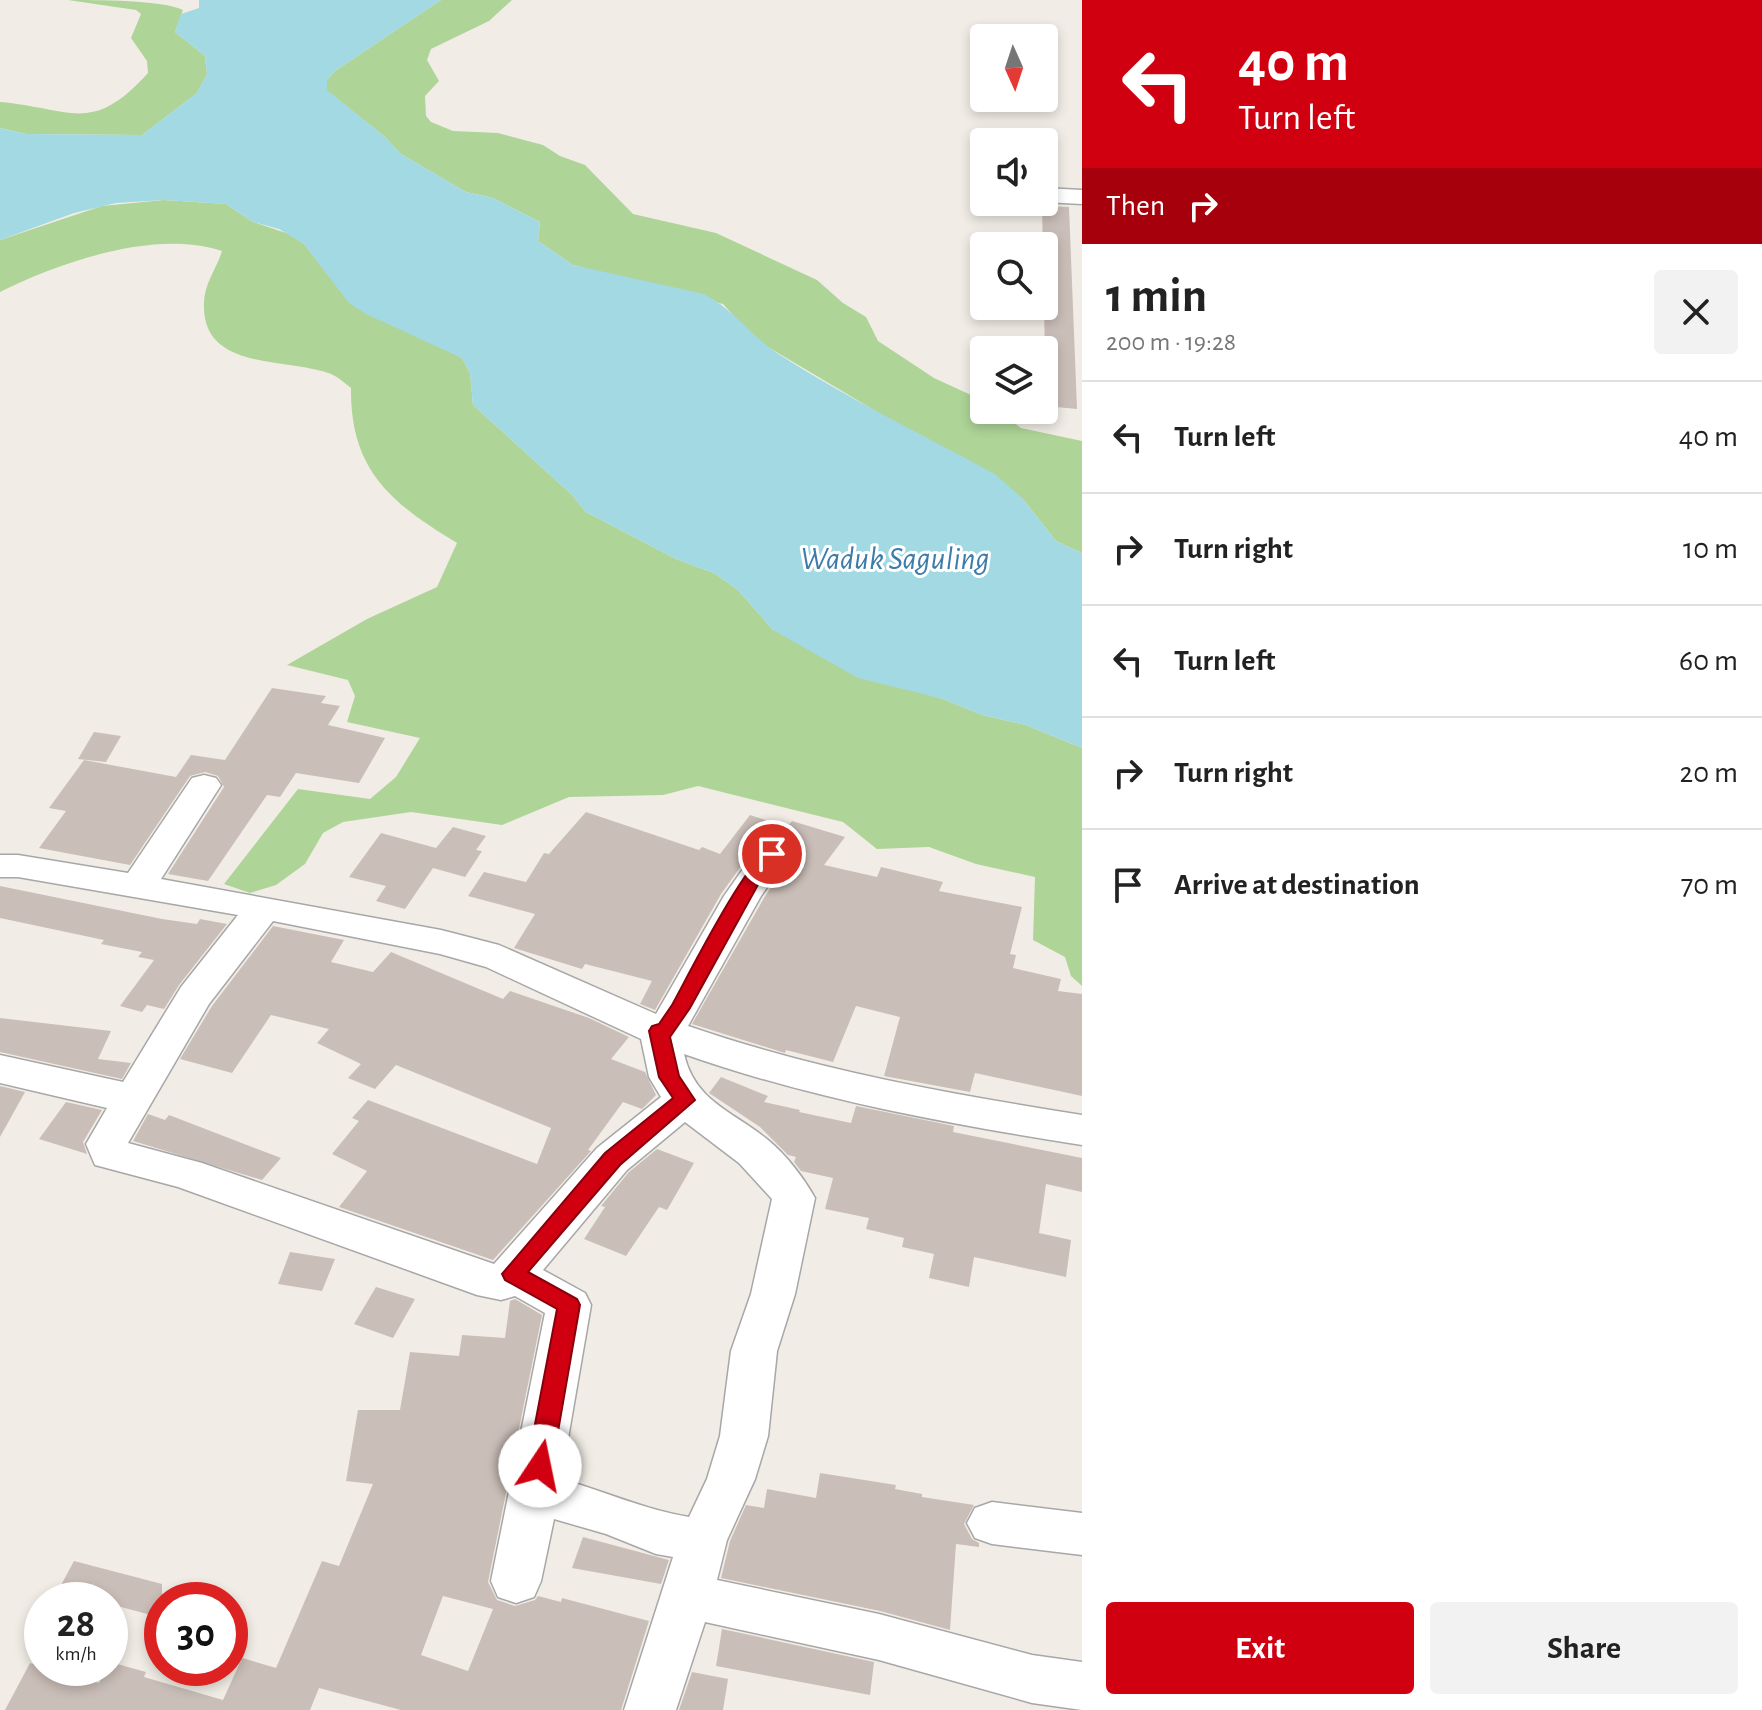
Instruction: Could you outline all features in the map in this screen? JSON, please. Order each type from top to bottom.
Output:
[{"type":"street","points":[[1058,196],[1082,197]]},
{"type":"street","points":[[137,888],[204,785]]},
{"type":"street","points":[[650,1710],[688,1596],[702,1540],[731,1479],[744,1436],[754,1351],[773,1294],[794,1198],[754,1152],[684,1100],[669,1077],[661,1032],[706,965],[752,878],[772,854]]},
{"type":"street","points":[[0,866],[18,866],[264,908],[441,942],[499,958],[661,1032],[732,1056],[809,1077],[993,1116],[1082,1130]]},
{"type":"street","points":[[264,908],[195,996],[107,1144],[110,1154],[187,1174],[493,1283],[501,1283],[513,1274],[612,1159],[684,1100]]},
{"type":"street","points":[[0,1069],[133,1099]]},
{"type":"street","points":[[513,1274],[569,1305],[516,1581]]},
{"type":"street","points":[[534,1496],[543,1495],[616,1516],[656,1533],[702,1540]]},
{"type":"street","points":[[992,1523],[1082,1534]]},
{"type":"street","points":[[688,1596],[879,1637],[1032,1679],[1082,1686]]},
{"type":"green space","points":[[68,0],[145,2],[183,10],[175,32],[205,56],[207,74],[197,93],[142,135],[26,134],[0,128],[0,102],[63,112],[95,111],[128,93],[148,73],[147,61],[131,38],[141,14],[136,10]]},
{"type":"green space","points":[[441,0],[512,0],[489,21],[431,49],[427,60],[439,81],[425,96],[426,116],[431,122],[453,131],[498,133],[543,145],[560,156],[585,165],[633,214],[716,233],[817,280],[843,303],[866,317],[878,341],[934,378],[970,395],[970,424],[1016,424],[1021,428],[1082,441],[1082,553],[1056,541],[1022,498],[756,340],[723,304],[573,265],[538,241],[540,222],[493,198],[466,192],[401,154],[384,136],[326,90],[327,80],[335,71]]},
{"type":"green space","points":[[164,200],[226,204],[253,222],[289,234],[304,244],[350,303],[462,358],[470,373],[473,405],[571,494],[586,512],[676,559],[714,573],[738,590],[773,630],[903,687],[982,715],[1026,725],[1082,748],[1082,986],[1071,976],[1065,957],[1033,940],[1035,877],[976,864],[929,847],[877,849],[843,822],[698,786],[663,795],[569,797],[502,825],[411,812],[343,822],[323,833],[305,864],[276,885],[250,893],[224,884],[298,789],[370,799],[396,777],[420,738],[347,722],[355,696],[348,680],[287,665],[367,619],[437,587],[457,543],[412,513],[379,481],[358,441],[351,388],[331,374],[250,358],[217,341],[207,325],[204,303],[208,283],[222,251],[196,245],[139,246],[79,260],[0,292],[0,240],[102,206]]},
{"type":"water","name":"Waduk Saguling","points":[[199,0],[441,0],[335,71],[327,80],[327,90],[384,136],[401,154],[466,192],[493,198],[540,222],[538,241],[573,265],[704,294],[725,308],[769,348],[806,371],[995,474],[1022,498],[1056,541],[1082,553],[1082,748],[1026,725],[982,715],[943,699],[858,678],[773,630],[738,590],[714,573],[676,559],[586,512],[571,494],[473,405],[470,373],[462,358],[366,314],[349,303],[304,244],[279,229],[253,222],[226,204],[164,200],[116,203],[74,213],[0,240],[0,128],[26,134],[142,135],[197,93],[207,74],[205,56],[175,32],[181,14],[199,8]]},
{"type":"building","points":[[1058,207],[1069,207],[1077,409],[1058,407],[1058,336],[1045,336],[1044,320],[1058,320],[1058,232],[1043,232],[1042,216],[1058,216]]},
{"type":"building","points":[[272,688],[326,696],[321,703],[340,706],[328,725],[385,738],[359,783],[296,773],[280,797],[267,795],[208,881],[168,874],[224,787],[218,776],[205,772],[190,776],[130,865],[39,848],[66,811],[49,808],[84,760],[176,777],[191,755],[225,760]]},
{"type":"building","points":[[94,732],[121,736],[106,762],[78,759]]},
{"type":"building","points":[[586,812],[699,850],[702,847],[720,854],[750,815],[787,827],[792,821],[845,837],[824,865],[877,877],[881,867],[943,882],[939,891],[1022,907],[1010,954],[1016,955],[1013,968],[1061,979],[1058,991],[1082,994],[1082,1096],[975,1073],[970,1092],[884,1076],[900,1017],[856,1006],[833,1062],[786,1050],[785,1053],[692,1024],[764,898],[792,856],[786,843],[771,840],[757,844],[721,894],[655,1010],[640,1004],[652,981],[585,964],[582,969],[514,948],[535,914],[468,896],[484,872],[526,882],[544,853],[549,854]]},
{"type":"building","points":[[453,827],[486,836],[476,850],[482,851],[465,877],[433,868],[405,909],[376,901],[386,886],[349,877],[381,833],[436,848]]},
{"type":"building","points":[[0,886],[162,919],[197,924],[200,919],[227,924],[164,1009],[147,1005],[142,1012],[120,1006],[154,960],[138,957],[142,952],[101,944],[104,940],[0,918]]},
{"type":"building","points":[[273,926],[344,940],[331,962],[373,972],[391,952],[503,999],[510,991],[589,1018],[629,1037],[611,1059],[645,1072],[656,1095],[642,1109],[623,1102],[588,1150],[591,1151],[493,1260],[339,1207],[367,1171],[332,1154],[359,1121],[352,1118],[368,1100],[537,1164],[551,1128],[396,1065],[375,1089],[348,1078],[361,1064],[317,1043],[329,1029],[271,1015],[232,1073],[180,1059],[212,1006]]},
{"type":"building","points":[[0,1018],[111,1031],[98,1059],[131,1063],[122,1079],[0,1052]]},
{"type":"building","points":[[721,1077],[768,1096],[764,1102],[799,1112],[851,1123],[856,1106],[954,1126],[953,1132],[1082,1158],[1082,1192],[1046,1184],[1039,1233],[1071,1240],[1066,1277],[974,1257],[969,1287],[929,1278],[934,1254],[902,1247],[904,1238],[866,1229],[869,1218],[825,1209],[833,1178],[801,1171],[794,1162],[796,1157],[788,1155],[760,1127],[709,1093]]},
{"type":"building","points":[[0,1086],[25,1092],[0,1137]]},
{"type":"building","points":[[66,1102],[102,1110],[83,1142],[87,1154],[39,1139]]},
{"type":"building","points":[[148,1114],[165,1120],[169,1115],[281,1158],[262,1180],[133,1141]]},
{"type":"building","points":[[657,1149],[694,1163],[667,1210],[659,1207],[626,1256],[584,1239],[605,1207],[601,1206],[629,1172]]},
{"type":"building","points":[[290,1252],[335,1259],[322,1291],[278,1284]]},
{"type":"building","points":[[376,1287],[415,1299],[393,1338],[354,1324]]},
{"type":"building","points":[[515,1299],[542,1315],[488,1582],[497,1600],[515,1606],[535,1600],[538,1596],[561,1602],[562,1598],[649,1621],[621,1710],[401,1710],[319,1688],[310,1710],[5,1710],[24,1674],[24,1686],[128,1686],[128,1667],[144,1671],[144,1686],[175,1686],[223,1700],[229,1686],[248,1686],[248,1660],[276,1668],[322,1561],[339,1566],[373,1484],[346,1481],[358,1410],[400,1410],[410,1352],[459,1356],[462,1335],[505,1338],[510,1301]],"holes":[[[443,1596],[493,1609],[468,1671],[421,1655]]]},
{"type":"building","points":[[820,1473],[896,1485],[895,1489],[922,1494],[922,1497],[974,1505],[964,1524],[979,1547],[956,1544],[950,1630],[880,1611],[721,1578],[730,1541],[746,1505],[764,1508],[767,1489],[816,1498]]},
{"type":"building","points":[[583,1537],[669,1560],[661,1584],[572,1568]]},
{"type":"building","points":[[74,1561],[154,1582],[144,1582],[144,1613],[128,1609],[128,1582],[63,1582]]},
{"type":"building","points":[[722,1629],[874,1662],[870,1695],[716,1666]]},
{"type":"building","points":[[692,1672],[728,1679],[723,1710],[679,1710]]},
{"type":"route","points":[[540,1466],[569,1305],[513,1274],[612,1159],[684,1100],[669,1077],[659,1031],[664,1032],[680,1008],[752,878],[772,854]]}]
